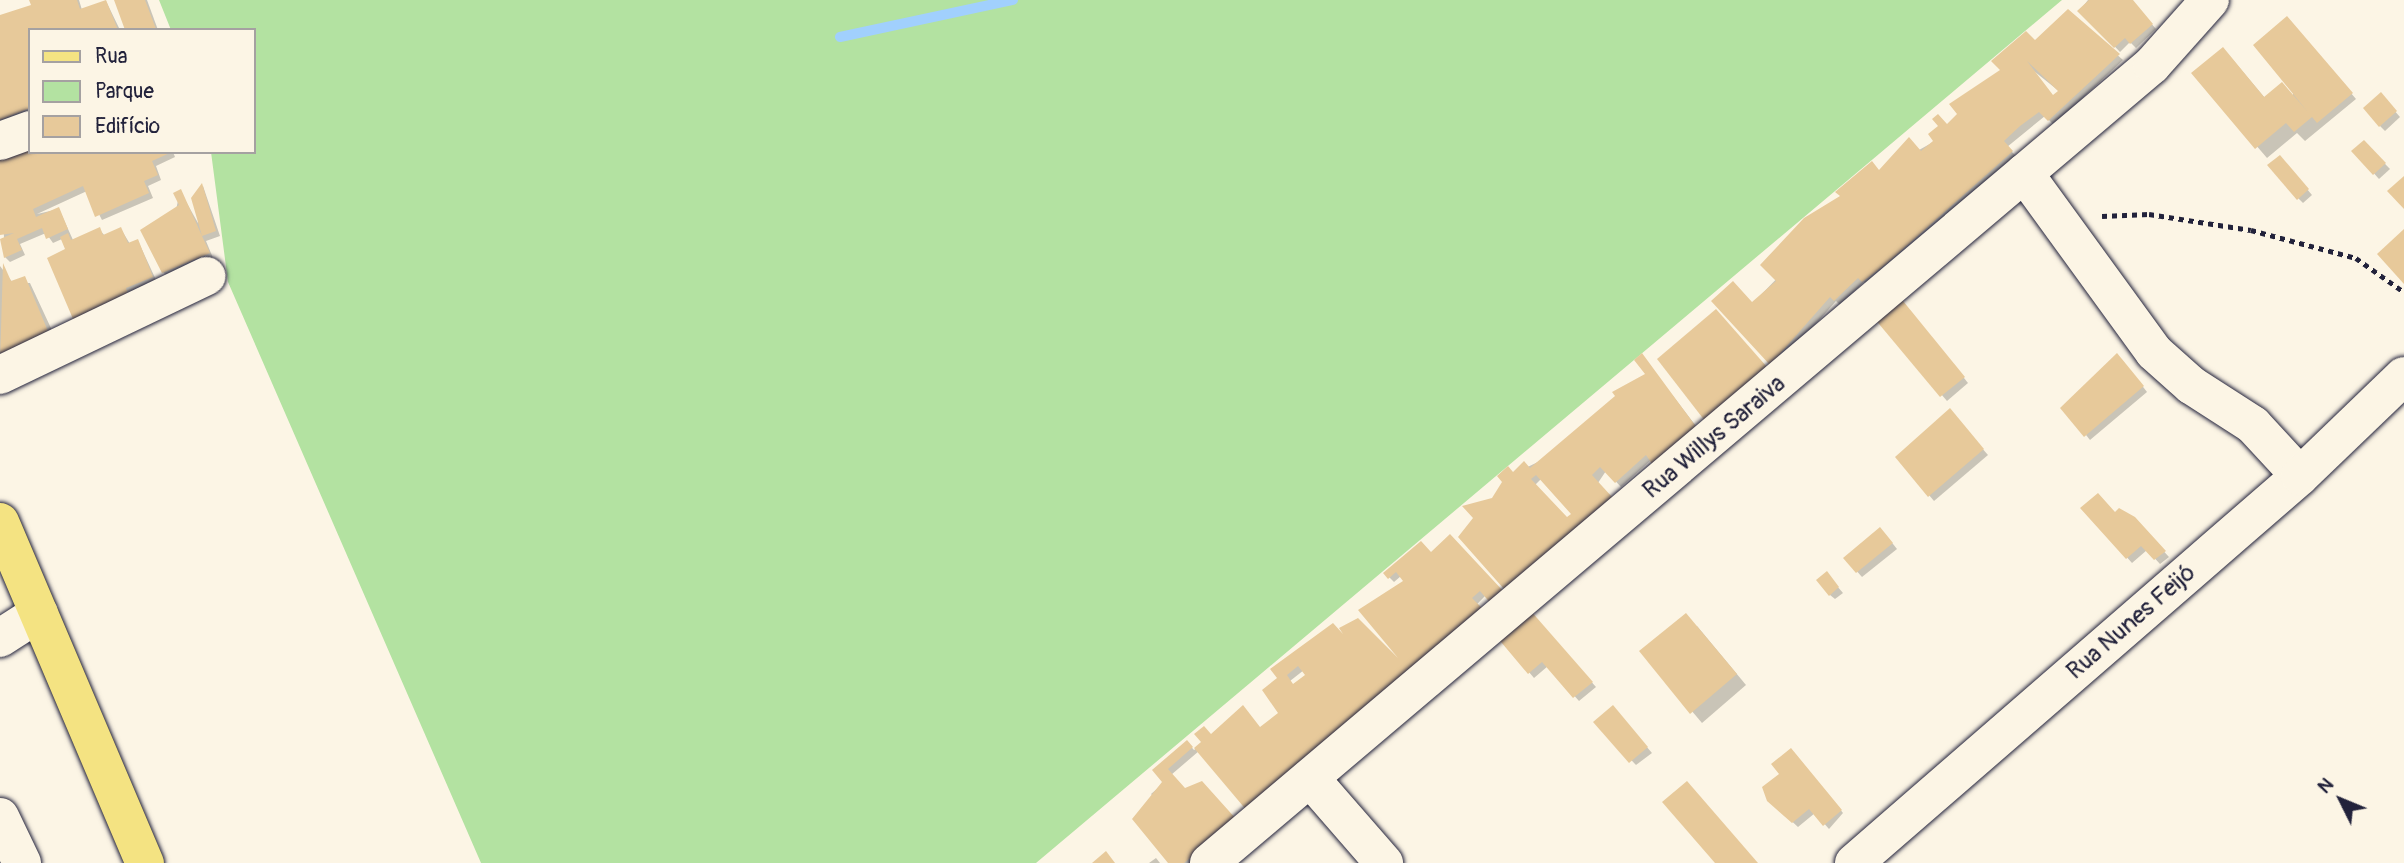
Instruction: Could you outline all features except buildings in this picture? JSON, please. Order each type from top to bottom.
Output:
[{"type":"main road","points":[[0,522],[145,863]]},
{"type":"street","name":"Rua Willys Saraiva","points":[[1209,863],[2152,65],[2210,0]]},
{"type":"street","points":[[0,141],[28,131]]},
{"type":"street","points":[[2024,173],[2062,218],[2154,352],[2191,385],[2253,425],[2300,476]]},
{"type":"street","points":[[0,375],[207,276]]},
{"type":"street","name":"Rua Nunes Feijó","points":[[1854,863],[2300,476],[2404,376]]},
{"type":"street","points":[[0,638],[39,613]]},
{"type":"street","points":[[1310,778],[1384,863]]},
{"type":"street","points":[[0,817],[22,863]]},
{"type":"path","points":[[2062,218],[2149,214],[2251,230],[2356,258],[2404,292]]},
{"type":"green space","points":[[159,0],[2062,0],[1036,863],[481,863],[228,282],[211,154],[256,154],[256,28],[170,28]]},
{"type":"waterway","points":[[840,37],[1013,0]]}]
